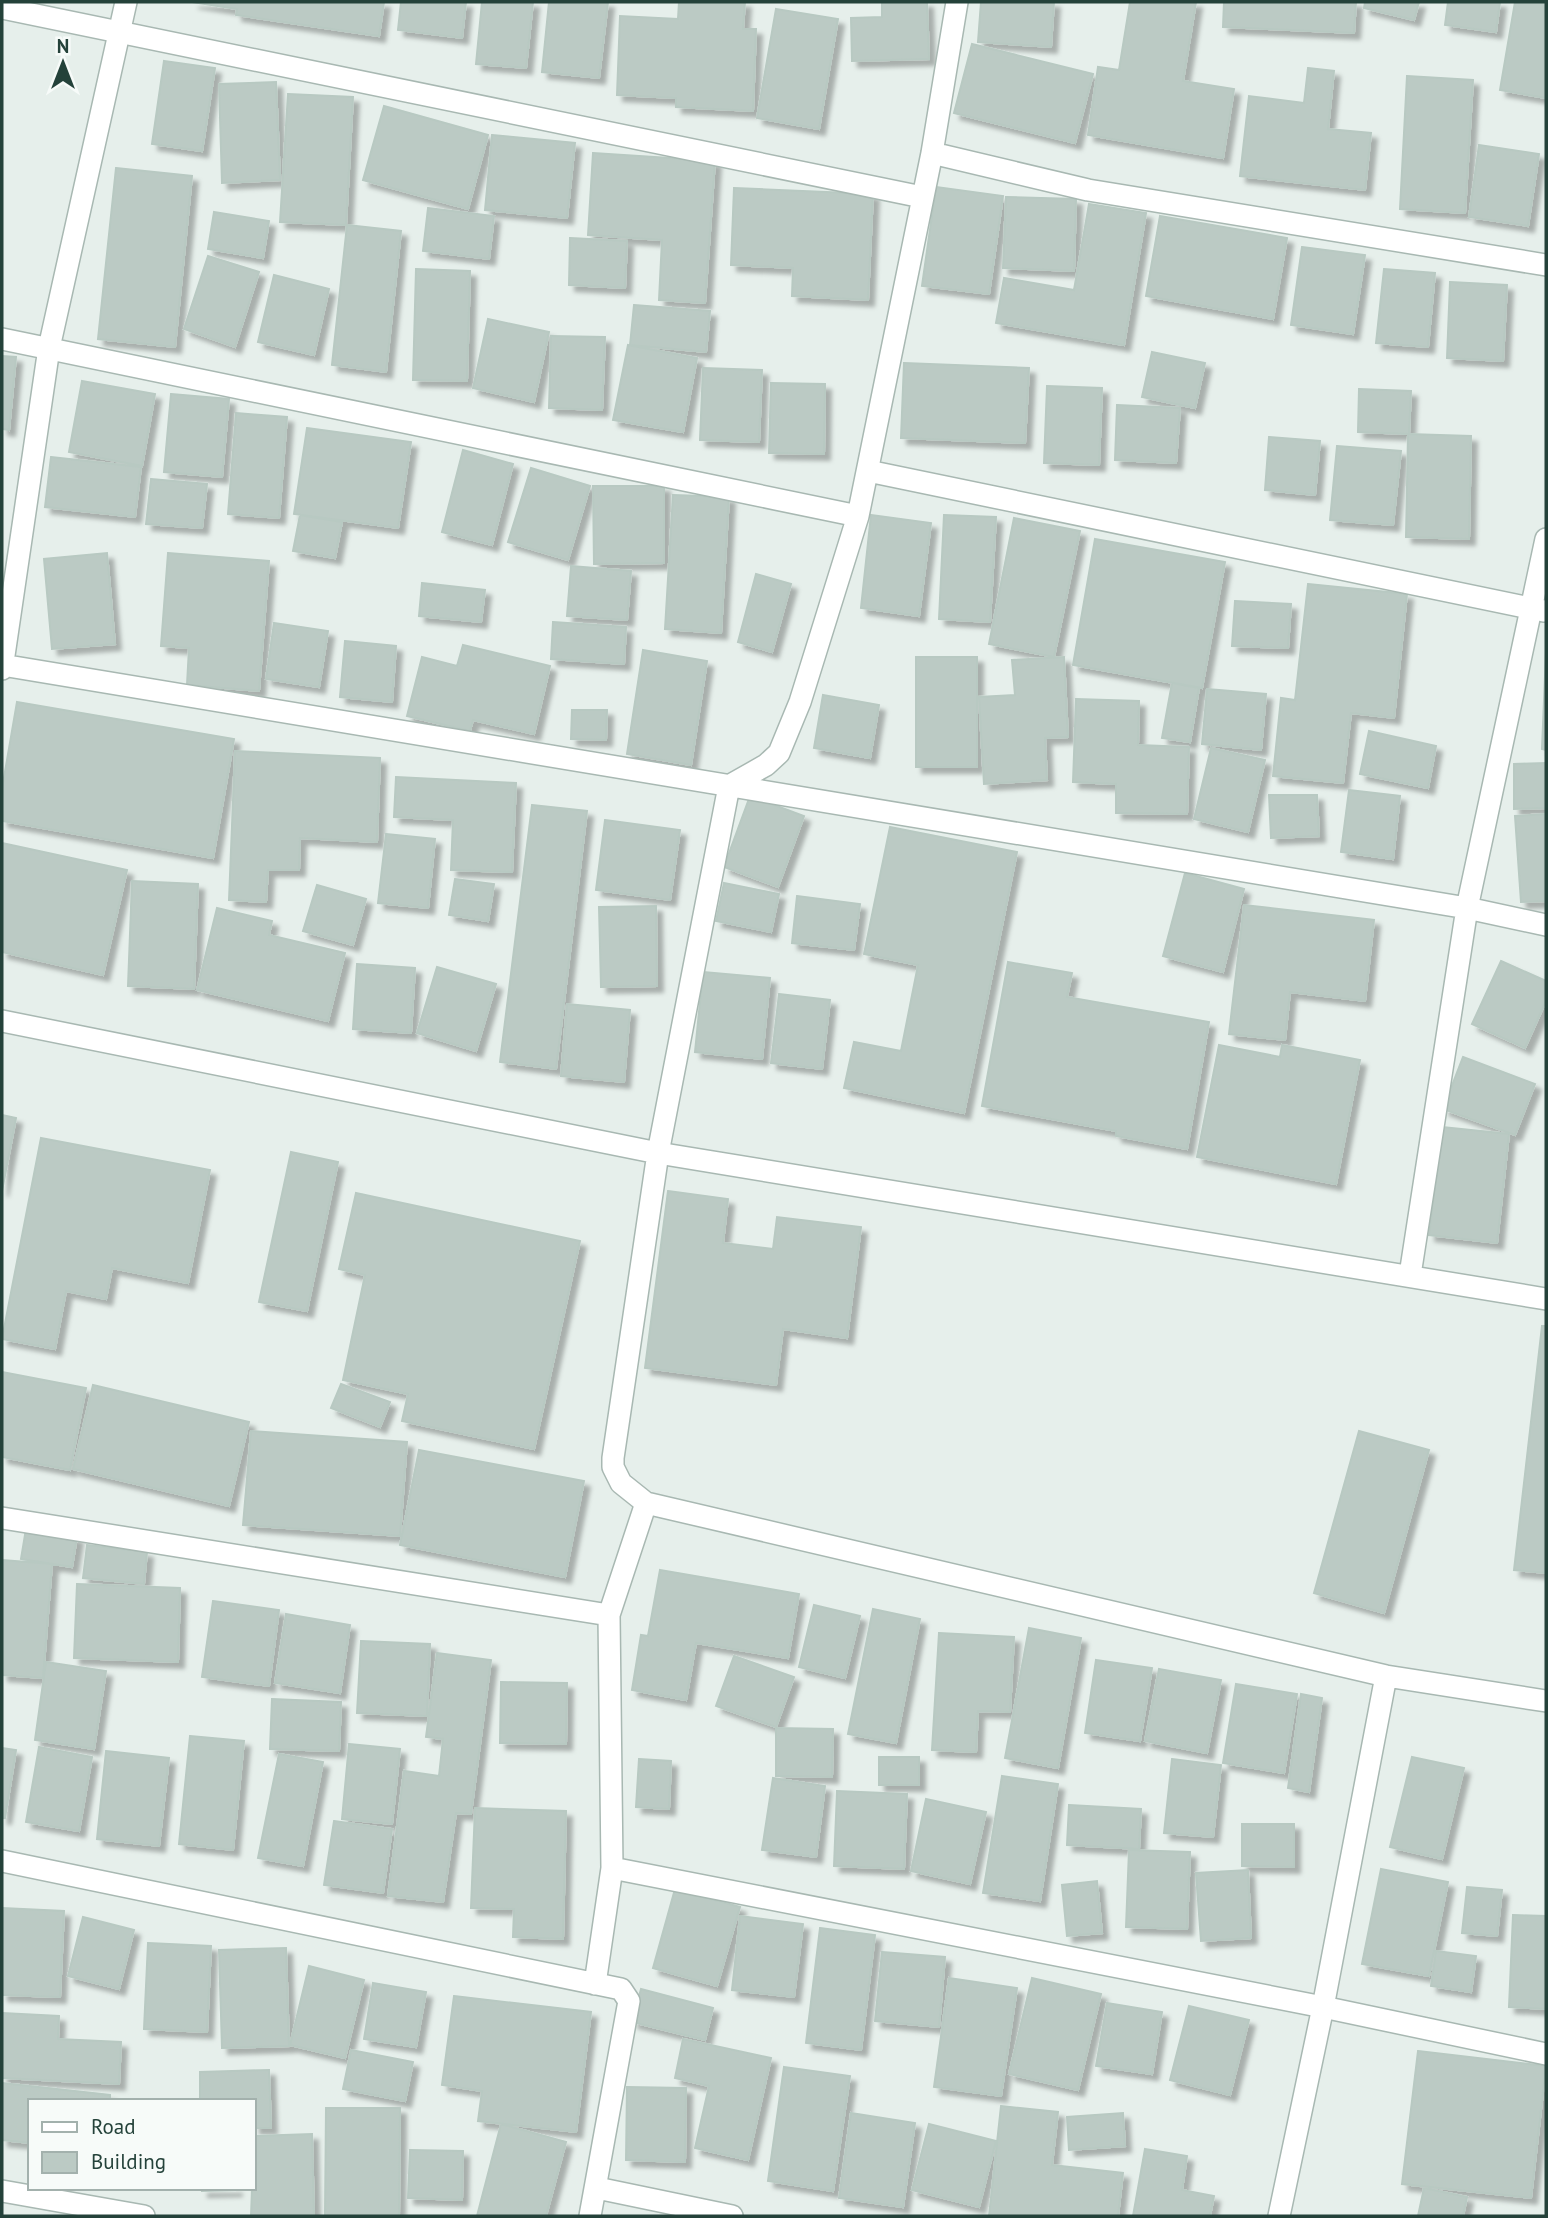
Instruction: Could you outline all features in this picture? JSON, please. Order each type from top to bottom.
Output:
[{"type":"street","points":[[126,2],[49,348],[2,666],[1467,908],[1546,925]]},
{"type":"street","points":[[957,2],[932,153],[858,516],[800,702],[779,753],[766,765],[729,786],[658,1153],[613,1467],[621,1483],[646,1503],[1387,1676],[1546,1701]]},
{"type":"street","points":[[2,8],[922,197]]},
{"type":"street","points":[[932,153],[1088,190],[1546,265]]},
{"type":"street","points":[[2,339],[858,516]]},
{"type":"street","points":[[867,471],[1539,610]]},
{"type":"street","points":[[1410,1275],[1467,908],[1539,610],[1546,540]]},
{"type":"street","points":[[2,1021],[658,1153],[1546,1299]]},
{"type":"street","points":[[595,1984],[612,1868],[609,1615],[646,1503]]},
{"type":"street","points":[[2,1518],[609,1615]]},
{"type":"street","points":[[1279,2216],[1323,2007],[1387,1676]]},
{"type":"street","points":[[2,1861],[621,1989],[629,2001],[590,2216]]},
{"type":"street","points":[[612,1868],[1323,2007],[1546,2054]]},
{"type":"street","points":[[597,2188],[732,2216]]},
{"type":"street","points":[[2,2191],[144,2216]]},
{"type":"building","points":[[192,2],[384,2],[379,36],[236,15],[237,9]]},
{"type":"building","points":[[401,2],[466,2],[462,38],[398,30]]},
{"type":"building","points":[[482,2],[533,2],[526,68],[476,64]]},
{"type":"building","points":[[549,2],[608,2],[599,78],[542,72]]},
{"type":"building","points":[[679,2],[745,2],[743,29],[756,29],[753,111],[676,107],[676,98],[617,95],[620,16],[678,19]]},
{"type":"building","points":[[882,2],[927,2],[929,59],[852,61],[851,18],[882,17]]},
{"type":"building","points":[[981,2],[1054,2],[1051,47],[978,42]]},
{"type":"building","points":[[1130,2],[1196,2],[1183,81],[1234,89],[1223,158],[1088,135],[1098,67],[1119,70]]},
{"type":"building","points":[[1224,2],[1356,2],[1354,33],[1223,27]]},
{"type":"building","points":[[1365,2],[1419,2],[1414,20],[1364,8]]},
{"type":"building","points":[[1448,2],[1500,2],[1496,32],[1445,25]]},
{"type":"building","points":[[1515,2],[1546,2],[1546,98],[1500,90]]},
{"type":"building","points":[[776,9],[838,19],[819,129],[757,118]]},
{"type":"building","points":[[972,44],[1093,74],[1075,143],[954,113]]},
{"type":"building","points":[[164,61],[215,68],[202,151],[152,144]]},
{"type":"building","points":[[1308,68],[1334,71],[1328,129],[1371,133],[1365,190],[1240,176],[1249,96],[1304,103]]},
{"type":"building","points":[[1407,76],[1473,80],[1465,213],[1400,209]]},
{"type":"building","points":[[276,82],[280,180],[222,183],[219,84]]},
{"type":"building","points":[[288,94],[353,97],[346,225],[280,222]]},
{"type":"building","points":[[384,106],[488,135],[468,209],[363,180]]},
{"type":"building","points":[[492,135],[575,143],[567,218],[485,210]]},
{"type":"building","points":[[1479,145],[1539,154],[1528,226],[1469,217]]},
{"type":"building","points":[[593,153],[715,161],[705,303],[659,300],[662,240],[588,235]]},
{"type":"building","points":[[116,168],[192,176],[175,347],[98,339]]},
{"type":"building","points":[[936,187],[1003,196],[989,294],[922,286]]},
{"type":"building","points":[[734,188],[873,194],[868,300],[792,296],[793,268],[731,265]]},
{"type":"building","points":[[1006,197],[1076,199],[1074,271],[1003,268]]},
{"type":"building","points":[[1089,204],[1146,213],[1124,345],[996,323],[1004,278],[1074,290]]},
{"type":"building","points":[[428,208],[494,216],[489,259],[423,251]]},
{"type":"building","points":[[214,212],[269,221],[263,258],[208,249]]},
{"type":"building","points":[[1160,216],[1287,238],[1273,319],[1146,296]]},
{"type":"building","points":[[347,225],[401,231],[386,372],[332,365]]},
{"type":"building","points":[[570,238],[627,241],[625,288],[569,285]]},
{"type":"building","points":[[1302,247],[1365,255],[1353,334],[1291,325]]},
{"type":"building","points":[[208,256],[259,272],[235,347],[184,329]]},
{"type":"building","points":[[416,269],[470,271],[467,381],[413,380]]},
{"type":"building","points":[[1384,269],[1435,273],[1428,347],[1376,343]]},
{"type":"building","points":[[274,275],[329,289],[314,355],[258,342]]},
{"type":"building","points":[[1450,282],[1507,285],[1503,361],[1447,358]]},
{"type":"building","points":[[634,305],[710,311],[706,352],[630,345]]},
{"type":"building","points":[[488,319],[549,332],[534,402],[473,388]]},
{"type":"building","points":[[551,336],[605,337],[602,410],[549,408]]},
{"type":"building","points":[[628,345],[697,358],[683,432],[613,420]]},
{"type":"building","points":[[1152,352],[1205,363],[1195,408],[1142,397]]},
{"type":"building","points":[[2,356],[16,357],[9,430],[2,429]]},
{"type":"building","points":[[904,363],[1029,368],[1025,443],[901,438]]},
{"type":"building","points":[[703,368],[762,370],[759,442],[700,440]]},
{"type":"building","points":[[82,381],[155,394],[142,466],[69,452]]},
{"type":"building","points":[[771,383],[825,384],[824,454],[769,453]]},
{"type":"building","points":[[1047,386],[1102,388],[1099,465],[1044,463]]},
{"type":"building","points":[[1359,389],[1411,391],[1409,434],[1358,432]]},
{"type":"building","points":[[171,394],[229,399],[222,477],[164,472]]},
{"type":"building","points":[[1117,405],[1180,408],[1176,463],[1115,460]]},
{"type":"building","points":[[236,413],[287,417],[279,518],[228,514]]},
{"type":"building","points":[[307,428],[411,442],[398,528],[294,514]]},
{"type":"building","points":[[1408,434],[1471,436],[1469,539],[1406,537]]},
{"type":"building","points":[[1269,437],[1320,441],[1315,495],[1265,490]]},
{"type":"building","points":[[1337,446],[1401,451],[1393,525],[1330,520]]},
{"type":"building","points":[[463,450],[513,464],[492,545],[442,532]]},
{"type":"building","points":[[51,457],[141,467],[135,517],[45,507]]},
{"type":"building","points":[[531,468],[590,486],[568,560],[508,542]]},
{"type":"building","points":[[151,479],[207,484],[202,528],[146,524]]},
{"type":"building","points":[[593,486],[664,486],[664,563],[594,564]]},
{"type":"building","points":[[673,495],[729,497],[721,633],[665,629]]},
{"type":"building","points":[[300,515],[342,522],[335,558],[293,551]]},
{"type":"building","points":[[871,515],[931,523],[919,616],[861,608]]},
{"type":"building","points":[[944,515],[996,517],[990,622],[939,619]]},
{"type":"building","points":[[1014,518],[1080,531],[1054,657],[989,644]]},
{"type":"building","points":[[1095,539],[1225,562],[1202,688],[1073,665]]},
{"type":"building","points":[[107,553],[115,644],[52,649],[44,559]]},
{"type":"building","points":[[168,553],[269,561],[259,691],[187,685],[189,648],[161,646]]},
{"type":"building","points":[[571,566],[631,571],[627,620],[567,616]]},
{"type":"building","points":[[756,574],[791,584],[772,652],[738,642]]},
{"type":"building","points":[[422,583],[485,590],[481,622],[419,616]]},
{"type":"building","points":[[1308,584],[1407,594],[1394,718],[1351,713],[1343,783],[1273,776],[1281,698],[1295,700]]},
{"type":"building","points":[[1235,601],[1291,604],[1288,648],[1232,646]]},
{"type":"building","points":[[553,622],[626,627],[624,664],[551,659]]},
{"type":"building","points":[[274,623],[328,631],[319,687],[266,679]]},
{"type":"building","points":[[345,641],[396,646],[392,702],[340,697]]},
{"type":"building","points":[[463,645],[550,666],[534,734],[473,720],[470,731],[407,716],[422,657],[457,666]]},
{"type":"building","points":[[643,650],[707,661],[691,765],[627,754]]},
{"type":"building","points":[[1546,652],[1546,750],[1542,749]]},
{"type":"building","points":[[916,657],[977,657],[977,767],[916,767]]},
{"type":"building","points":[[1064,657],[1068,737],[1045,738],[1047,780],[984,784],[979,697],[1015,695],[1012,660]]},
{"type":"building","points":[[1172,683],[1199,688],[1190,742],[1162,738]]},
{"type":"building","points":[[1207,689],[1266,694],[1261,750],[1202,744]]},
{"type":"building","points":[[823,695],[879,705],[870,758],[814,748]]},
{"type":"building","points":[[1076,699],[1139,701],[1138,745],[1189,747],[1187,814],[1116,813],[1116,784],[1073,782]]},
{"type":"building","points":[[17,702],[234,739],[213,858],[2,821],[2,789]]},
{"type":"building","points":[[572,710],[607,710],[606,740],[571,739]]},
{"type":"building","points":[[1369,731],[1436,746],[1428,788],[1360,774]]},
{"type":"building","points":[[1211,748],[1265,760],[1248,832],[1194,819]]},
{"type":"building","points":[[235,751],[380,758],[377,842],[300,838],[299,870],[268,870],[266,902],[229,900]]},
{"type":"building","points":[[1546,763],[1546,808],[1514,809],[1514,764]]},
{"type":"building","points":[[396,777],[516,783],[512,872],[451,870],[453,820],[394,817]]},
{"type":"building","points":[[1349,790],[1400,796],[1393,859],[1341,852]]},
{"type":"building","points":[[1269,795],[1317,795],[1319,836],[1271,838]]},
{"type":"building","points":[[750,796],[804,816],[778,887],[724,867]]},
{"type":"building","points":[[532,805],[587,811],[556,1069],[500,1062]]},
{"type":"building","points":[[1546,814],[1546,901],[1521,902],[1515,816]]},
{"type":"building","points":[[605,820],[680,830],[670,900],[596,890]]},
{"type":"building","points":[[890,827],[1017,852],[964,1113],[844,1088],[854,1042],[901,1051],[918,965],[864,954]]},
{"type":"building","points":[[386,834],[435,839],[428,908],[378,903]]},
{"type":"building","points":[[2,843],[127,870],[103,975],[2,952]]},
{"type":"building","points":[[1185,873],[1244,889],[1223,972],[1163,956]]},
{"type":"building","points":[[455,879],[494,884],[488,921],[449,915]]},
{"type":"building","points":[[132,881],[198,884],[194,989],[128,986]]},
{"type":"building","points":[[724,883],[779,894],[771,932],[716,921]]},
{"type":"building","points":[[317,885],[366,899],[353,945],[303,931]]},
{"type":"building","points":[[797,896],[860,904],[854,950],[792,943]]},
{"type":"building","points":[[1244,905],[1374,920],[1365,1001],[1290,992],[1285,1040],[1229,1034]]},
{"type":"building","points":[[656,906],[657,986],[601,987],[599,907]]},
{"type":"building","points":[[217,908],[272,921],[269,935],[345,953],[328,1021],[197,990]]},
{"type":"building","points":[[1501,961],[1546,981],[1546,1001],[1525,1048],[1472,1024]]},
{"type":"building","points":[[1008,962],[1072,973],[1067,997],[1209,1022],[1187,1149],[1116,1136],[1116,1131],[982,1106]]},
{"type":"building","points":[[357,964],[415,968],[411,1033],[353,1029]]},
{"type":"building","points":[[437,967],[496,984],[476,1051],[417,1033]]},
{"type":"building","points":[[703,972],[770,978],[762,1059],[695,1052]]},
{"type":"building","points":[[779,994],[830,1000],[822,1069],[771,1063]]},
{"type":"building","points":[[567,1004],[630,1010],[624,1082],[561,1076]]},
{"type":"building","points":[[1219,1045],[1280,1057],[1282,1045],[1360,1060],[1336,1184],[1197,1157]]},
{"type":"building","points":[[1463,1057],[1535,1084],[1515,1135],[1443,1109]]},
{"type":"building","points":[[2,1115],[16,1118],[2,1191]]},
{"type":"building","points":[[1442,1127],[1509,1134],[1497,1243],[1429,1235]]},
{"type":"building","points":[[41,1138],[210,1170],[188,1283],[112,1268],[106,1299],[66,1291],[55,1349],[2,1339]]},
{"type":"building","points":[[291,1152],[338,1162],[307,1311],[259,1302]]},
{"type":"building","points":[[668,1191],[728,1199],[723,1243],[773,1249],[777,1217],[861,1227],[847,1338],[783,1329],[776,1385],[645,1368]]},
{"type":"building","points":[[356,1193],[580,1241],[534,1449],[402,1421],[408,1394],[343,1380],[365,1275],[339,1269]]},
{"type":"building","points":[[1542,1326],[1546,1326],[1546,1573],[1514,1570]]},
{"type":"building","points":[[2,1372],[86,1388],[70,1470],[2,1457]]},
{"type":"building","points":[[341,1384],[390,1402],[380,1427],[331,1408]]},
{"type":"building","points":[[93,1385],[249,1422],[229,1506],[73,1469]]},
{"type":"building","points":[[251,1431],[407,1442],[400,1536],[243,1525]]},
{"type":"building","points":[[1359,1431],[1429,1450],[1384,1613],[1314,1593]]},
{"type":"building","points":[[419,1450],[584,1481],[565,1577],[400,1545]]},
{"type":"building","points":[[26,1529],[77,1537],[72,1567],[21,1559]]},
{"type":"building","points":[[87,1545],[147,1552],[144,1584],[83,1578]]},
{"type":"building","points":[[2,1560],[52,1564],[43,1678],[2,1675]]},
{"type":"building","points":[[660,1570],[799,1594],[788,1658],[696,1643],[686,1700],[632,1690],[641,1635],[648,1636]]},
{"type":"building","points":[[77,1584],[180,1588],[178,1662],[74,1658]]},
{"type":"building","points":[[213,1601],[279,1610],[269,1686],[202,1677]]},
{"type":"building","points":[[814,1605],[860,1616],[845,1678],[799,1667]]},
{"type":"building","points":[[873,1609],[920,1619],[896,1743],[848,1734]]},
{"type":"building","points":[[286,1614],[350,1625],[340,1693],[275,1683]]},
{"type":"building","points":[[1029,1628],[1081,1638],[1058,1768],[1005,1758]]},
{"type":"building","points":[[939,1633],[1014,1637],[1010,1712],[978,1711],[976,1752],[932,1750]]},
{"type":"building","points":[[361,1641],[430,1644],[427,1716],[357,1713]]},
{"type":"building","points":[[437,1653],[491,1660],[471,1814],[456,1813],[443,1902],[388,1896],[404,1771],[439,1776],[443,1739],[426,1737]]},
{"type":"building","points":[[734,1656],[794,1677],[776,1727],[716,1706]]},
{"type":"building","points":[[1096,1660],[1152,1668],[1140,1741],[1085,1733]]},
{"type":"building","points":[[46,1662],[106,1671],[94,1749],[35,1740]]},
{"type":"building","points":[[1159,1669],[1221,1680],[1207,1753],[1145,1741]]},
{"type":"building","points":[[501,1682],[567,1683],[566,1744],[500,1743]]},
{"type":"building","points":[[1236,1684],[1297,1694],[1284,1773],[1223,1763]]},
{"type":"building","points":[[1301,1694],[1322,1698],[1309,1792],[1288,1788]]},
{"type":"building","points":[[272,1699],[341,1702],[339,1751],[270,1749]]},
{"type":"building","points":[[776,1728],[833,1729],[832,1777],[776,1776]]},
{"type":"building","points":[[190,1736],[244,1741],[233,1850],[179,1844]]},
{"type":"building","points":[[349,1744],[400,1749],[392,1824],[342,1819]]},
{"type":"building","points":[[39,1747],[92,1757],[79,1831],[26,1822]]},
{"type":"building","points":[[2,1748],[16,1750],[5,1818],[2,1818]]},
{"type":"building","points":[[106,1751],[169,1758],[159,1846],[97,1839]]},
{"type":"building","points":[[279,1754],[323,1762],[303,1866],[258,1858]]},
{"type":"building","points":[[879,1757],[919,1757],[919,1785],[879,1785]]},
{"type":"building","points":[[1412,1757],[1464,1768],[1442,1859],[1390,1847]]},
{"type":"building","points":[[639,1759],[671,1761],[669,1809],[636,1807]]},
{"type":"building","points":[[1172,1759],[1221,1765],[1213,1837],[1164,1833]]},
{"type":"building","points":[[1002,1776],[1058,1784],[1040,1901],[983,1893]]},
{"type":"building","points":[[773,1778],[825,1786],[816,1857],[762,1850]]},
{"type":"building","points":[[837,1791],[907,1794],[904,1869],[834,1866]]},
{"type":"building","points":[[926,1799],[986,1812],[970,1884],[911,1871]]},
{"type":"building","points":[[1069,1805],[1141,1809],[1139,1849],[1067,1845]]},
{"type":"building","points":[[475,1808],[566,1811],[563,1939],[513,1937],[514,1909],[471,1908]]},
{"type":"building","points":[[334,1821],[392,1829],[383,1893],[324,1885]]},
{"type":"building","points":[[1242,1824],[1294,1824],[1294,1867],[1242,1866]]},
{"type":"building","points":[[1129,1850],[1190,1852],[1187,1929],[1126,1927]]},
{"type":"building","points":[[1381,1869],[1448,1882],[1429,1976],[1362,1964]]},
{"type":"building","points":[[1248,1870],[1251,1938],[1201,1941],[1196,1873]]},
{"type":"building","points":[[1097,1881],[1102,1933],[1067,1936],[1062,1885]]},
{"type":"building","points":[[1467,1887],[1502,1890],[1497,1936],[1462,1933]]},
{"type":"building","points":[[675,1889],[740,1907],[717,1986],[653,1968]]},
{"type":"building","points":[[2,1908],[64,1911],[60,1997],[2,1995]]},
{"type":"building","points":[[1513,1915],[1546,1916],[1546,2009],[1509,2007]]},
{"type":"building","points":[[740,1916],[803,1924],[794,1997],[732,1990]]},
{"type":"building","points":[[83,1917],[134,1930],[119,1989],[68,1976]]},
{"type":"building","points":[[820,1928],[875,1935],[861,2050],[806,2043]]},
{"type":"building","points":[[148,1943],[211,1946],[207,2032],[144,2029]]},
{"type":"building","points":[[286,1948],[289,2046],[222,2048],[219,1950]]},
{"type":"building","points":[[1436,1951],[1476,1956],[1471,1992],[1431,1986]]},
{"type":"building","points":[[882,1952],[945,1957],[939,2027],[875,2021]]},
{"type":"building","points":[[309,1966],[364,1980],[345,2058],[290,2045]]},
{"type":"building","points":[[949,1978],[1017,1988],[1001,2096],[934,2087]]},
{"type":"building","points":[[1032,1978],[1101,1994],[1078,2090],[1009,2074]]},
{"type":"building","points":[[373,1983],[426,1992],[416,2047],[364,2039]]},
{"type":"building","points":[[641,1989],[713,2008],[705,2040],[632,2022]]},
{"type":"building","points":[[454,1996],[591,2012],[576,2132],[478,2121],[482,2091],[442,2085]]},
{"type":"building","points":[[1107,2003],[1162,2012],[1152,2074],[1096,2066]]},
{"type":"building","points":[[1189,2006],[1249,2020],[1230,2095],[1170,2080]]},
{"type":"building","points":[[2,2013],[59,2016],[58,2039],[121,2042],[119,2084],[2,2078]]},
{"type":"building","points":[[683,2039],[771,2058],[748,2160],[695,2148],[709,2086],[675,2078]]},
{"type":"building","points":[[351,2050],[413,2062],[405,2101],[343,2089]]},
{"type":"building","points":[[1418,2051],[1546,2066],[1531,2198],[1402,2184]]},
{"type":"building","points":[[784,2067],[850,2076],[833,2191],[768,2181]]},
{"type":"building","points":[[269,2070],[271,2128],[256,2128],[256,2099],[200,2099],[200,2072]]},
{"type":"building","points":[[2,2083],[110,2095],[110,2099],[28,2099],[28,2143],[2,2140]]},
{"type":"building","points":[[627,2087],[686,2088],[685,2162],[626,2160]]},
{"type":"building","points":[[1001,2106],[1058,2112],[1052,2165],[1123,2173],[1118,2216],[989,2216]]},
{"type":"building","points":[[326,2108],[400,2108],[399,2216],[325,2216]]},
{"type":"building","points":[[851,2113],[915,2123],[903,2207],[839,2198]]},
{"type":"building","points":[[1123,2113],[1125,2146],[1069,2150],[1067,2117]]},
{"type":"building","points":[[501,2124],[566,2142],[546,2216],[477,2216]]},
{"type":"building","points":[[929,2124],[996,2141],[979,2207],[912,2190]]},
{"type":"building","points":[[312,2134],[314,2216],[251,2216],[252,2190],[256,2190],[256,2136]]},
{"type":"building","points":[[1145,2149],[1187,2156],[1182,2190],[1214,2196],[1210,2216],[1133,2216]]},
{"type":"building","points":[[410,2150],[463,2151],[462,2200],[408,2198]]},
{"type":"building","points":[[1424,2188],[1467,2197],[1463,2216],[1418,2216]]}]
